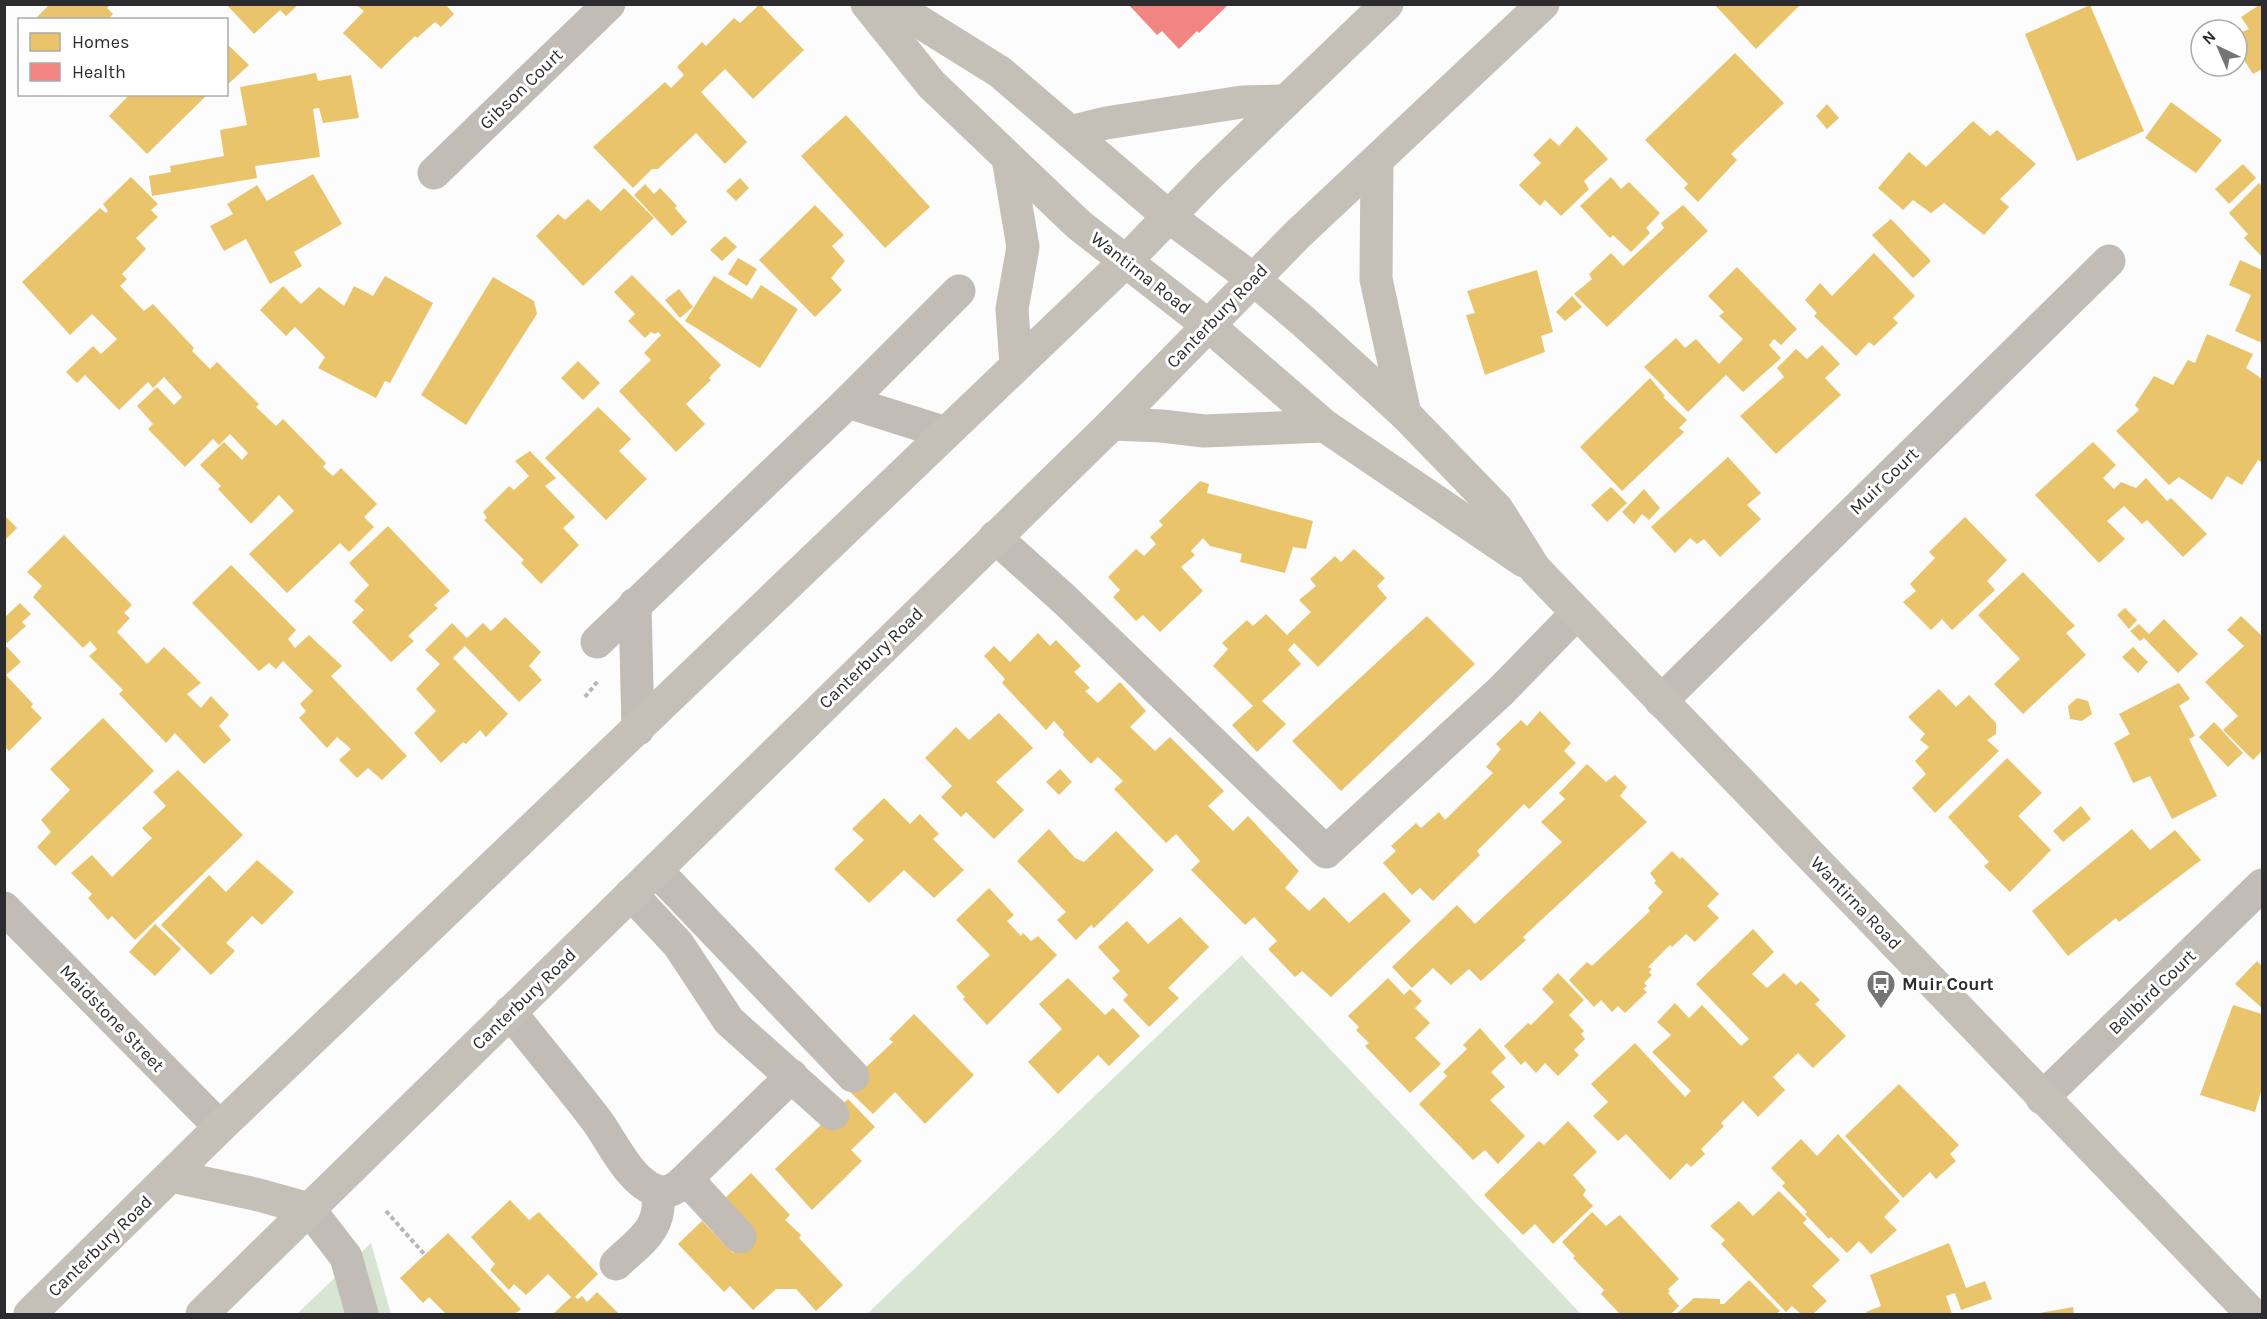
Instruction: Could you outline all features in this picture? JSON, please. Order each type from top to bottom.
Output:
[{"type":"main road","name":"Wantirna Road","points":[[867,4],[931,84],[1079,225],[1209,326],[1325,426],[1535,569]]},
{"type":"main road","name":"Wantirna Road","points":[[891,4],[1000,72],[1168,216],[1253,279],[1405,414],[1497,509],[1535,569],[2252,1314]]},
{"type":"main road","name":"Canterbury Road","points":[[30,1314],[220,1127],[1126,261],[1168,216],[1387,4]]},
{"type":"main road","name":"Canterbury Road","points":[[212,1313],[309,1209],[1112,424],[1297,235],[1543,4]]},
{"type":"main road","points":[[1070,132],[1106,123],[1242,102],[1286,101]]},
{"type":"main road","points":[[1008,158],[1023,248],[1012,309],[1016,365]]},
{"type":"main road","points":[[1377,161],[1376,279],[1405,414]]},
{"type":"main road","points":[[1112,424],[1204,431],[1325,426]]},
{"type":"main road","points":[[172,1176],[255,1194],[309,1209]]},
{"type":"street","name":"Gibson Court","points":[[434,173],[609,4]]},
{"type":"street","name":"Muir Court","points":[[1661,701],[2109,261]]},
{"type":"street","points":[[597,642],[848,402],[959,291]]},
{"type":"street","points":[[848,402],[946,433]]},
{"type":"street","points":[[995,537],[1065,600],[1326,852],[1501,691],[1577,613]]},
{"type":"street","points":[[635,604],[638,729]]},
{"type":"street","points":[[656,870],[853,1076]]},
{"type":"street","name":"Bellbird Court","points":[[2042,1098],[2262,885]]},
{"type":"street","points":[[631,894],[678,944],[729,1021],[833,1114]]},
{"type":"street","name":"Maidstone Street","points":[[4,908],[220,1127]]},
{"type":"street","points":[[510,1012],[598,1123],[629,1169],[644,1183],[670,1188],[695,1188],[740,1237]]},
{"type":"street","points":[[616,1264],[652,1229],[670,1188],[792,1076]]},
{"type":"street","points":[[309,1209],[346,1257],[362,1314]]},
{"type":"path","points":[[386,1211],[425,1255]]},
{"type":"green space","points":[[1241,956],[1581,1314],[867,1314]]},
{"type":"green space","points":[[371,1243],[391,1314],[297,1314]]},
{"type":"building: Homes","points":[[50,4],[111,4],[107,8],[113,14],[109,18],[36,18]]},
{"type":"building: Homes","points":[[226,4],[299,4],[286,16],[280,10],[254,34]]},
{"type":"building: Homes","points":[[355,4],[445,4],[454,14],[441,27],[435,22],[417,38],[415,36],[381,69],[343,33],[364,11]]},
{"type":"building: Homes","points":[[760,4],[804,50],[753,99],[725,69],[701,92],[747,142],[725,164],[696,133],[658,169],[652,169],[633,188],[593,147],[665,82],[671,88],[684,75],[677,67],[702,42],[706,46],[734,18],[740,23]]},
{"type":"building: Homes","points":[[1714,4],[1801,4],[1756,49]]},
{"type":"building: Homes","points":[[2262,4],[2262,69],[2253,74],[2249,68],[2249,18],[2241,17]]},
{"type":"building: Homes","points":[[2090,5],[2144,131],[2077,161],[2025,34]]},
{"type":"building: Homes","points":[[228,45],[249,65],[228,84]]},
{"type":"building: Homes","points":[[1735,53],[1784,103],[1731,154],[1737,160],[1698,202],[1684,188],[1688,184],[1645,140]]},
{"type":"building: Homes","points":[[316,73],[318,81],[351,75],[359,118],[323,123],[319,108],[313,109],[320,157],[255,166],[257,178],[152,196],[149,176],[171,172],[170,166],[224,156],[220,130],[247,125],[240,87]]},
{"type":"building: Homes","points":[[128,96],[206,96],[147,154],[109,116]]},
{"type":"building: Homes","points":[[2171,102],[2222,140],[2196,173],[2145,138]]},
{"type":"building: Homes","points":[[1827,104],[1839,118],[1827,129],[1816,116]]},
{"type":"building: Homes","points":[[846,115],[930,207],[885,248],[801,156]]},
{"type":"building: Homes","points":[[1973,121],[1990,136],[1997,130],[2036,164],[2000,199],[2009,207],[1984,235],[1944,203],[1931,213],[1913,200],[1903,210],[1878,188],[1909,152],[1926,167]]},
{"type":"building: Homes","points":[[1577,126],[1608,159],[1584,181],[1589,189],[1561,216],[1545,200],[1540,206],[1519,185],[1541,163],[1533,155],[1550,138],[1559,146]]},
{"type":"building: Homes","points":[[2243,164],[2256,178],[2229,204],[2215,189]]},
{"type":"building: Homes","points":[[313,174],[342,224],[294,252],[302,266],[270,284],[246,239],[224,251],[210,226],[233,214],[227,204],[257,185],[267,201]]},
{"type":"building: Homes","points":[[131,177],[158,204],[151,210],[158,217],[136,238],[146,249],[122,274],[127,279],[120,286],[144,311],[153,304],[194,348],[192,351],[210,369],[217,362],[259,404],[256,407],[276,426],[283,419],[326,463],[323,467],[333,476],[341,468],[377,504],[364,517],[374,527],[349,552],[340,543],[287,593],[249,554],[294,511],[279,495],[251,524],[218,489],[221,486],[200,465],[224,442],[242,460],[248,453],[230,434],[219,445],[213,439],[185,467],[148,429],[153,424],[137,406],[157,387],[174,405],[182,397],[164,377],[153,388],[148,382],[119,410],[85,375],[77,383],[66,372],[93,346],[101,354],[117,339],[92,314],[70,335],[22,282],[100,208],[106,213],[108,211],[103,204]]},
{"type":"building: Homes","points":[[1611,177],[1621,189],[1629,182],[1660,213],[1646,228],[1650,233],[1631,252],[1613,235],[1610,238],[1580,206]]},
{"type":"building: Homes","points":[[740,178],[749,188],[736,201],[726,191]]},
{"type":"building: Homes","points":[[2259,183],[2262,187],[2262,257],[2244,238],[2248,234],[2229,213]]},
{"type":"building: Homes","points":[[645,184],[654,194],[660,188],[677,206],[675,208],[687,222],[672,236],[634,195]]},
{"type":"building: Homes","points":[[624,188],[654,218],[583,286],[536,236],[558,214],[565,220],[588,199],[601,211]]},
{"type":"building: Homes","points":[[815,205],[844,235],[832,246],[845,261],[831,278],[842,290],[815,317],[759,260]]},
{"type":"building: Homes","points":[[1683,205],[1708,231],[1607,327],[1574,294],[1592,279],[1589,274],[1611,253],[1623,266],[1664,228],[1661,223]]},
{"type":"building: Homes","points":[[1891,219],[1931,261],[1913,278],[1872,235]]},
{"type":"building: Homes","points":[[725,236],[737,247],[722,261],[710,250]]},
{"type":"building: Homes","points":[[1874,253],[1915,296],[1893,318],[1898,323],[1874,346],[1869,342],[1856,356],[1814,316],[1817,313],[1805,300],[1820,283],[1832,296]]},
{"type":"building: Homes","points":[[738,258],[757,269],[747,286],[728,274]]},
{"type":"building: Homes","points":[[2240,260],[2262,270],[2262,343],[2235,331],[2251,295],[2229,285]]},
{"type":"building: Homes","points":[[1737,267],[1797,329],[1781,345],[1774,339],[1769,345],[1781,358],[1743,392],[1726,375],[1688,412],[1644,367],[1676,338],[1685,348],[1696,339],[1719,364],[1743,339],[1719,316],[1724,312],[1708,296]]},
{"type":"building: Homes","points":[[1537,270],[1553,332],[1541,336],[1545,352],[1485,375],[1466,315],[1475,313],[1467,291]]},
{"type":"building: Homes","points":[[632,275],[721,365],[709,378],[711,380],[686,404],[705,424],[676,452],[619,391],[651,360],[644,353],[661,335],[658,332],[655,334],[651,332],[645,338],[628,321],[635,314],[614,292]]},
{"type":"building: Homes","points":[[385,276],[433,303],[390,383],[385,381],[376,398],[318,368],[325,357],[295,327],[286,336],[260,310],[283,286],[301,304],[319,287],[344,306],[354,286],[373,296]]},
{"type":"building: Homes","points":[[714,276],[752,299],[761,285],[798,309],[760,368],[685,321]]},
{"type":"building: Homes","points":[[493,277],[534,301],[537,314],[466,425],[421,395]]},
{"type":"building: Homes","points":[[679,289],[693,307],[680,318],[665,300]]},
{"type":"building: Homes","points":[[1572,296],[1582,307],[1565,321],[1556,312]]},
{"type":"building: Homes","points":[[2207,334],[2253,354],[2246,368],[2262,379],[2262,463],[2258,460],[2242,485],[2227,476],[2212,500],[2179,477],[2169,485],[2116,431],[2139,410],[2135,405],[2154,376],[2173,385],[2188,360],[2195,363]]},
{"type":"building: Homes","points":[[1822,345],[1840,364],[1825,378],[1841,395],[1776,454],[1740,416],[1784,377],[1777,368],[1796,349],[1807,359]]},
{"type":"building: Homes","points":[[578,361],[600,383],[583,400],[561,378]]},
{"type":"building: Homes","points":[[1650,378],[1665,396],[1663,397],[1687,420],[1679,428],[1684,432],[1622,491],[1580,447]]},
{"type":"building: Homes","points":[[598,407],[631,439],[619,451],[647,479],[606,520],[545,458]]},
{"type":"building: Homes","points":[[2093,442],[2116,465],[2103,478],[2114,489],[2121,482],[2136,488],[2146,478],[2167,501],[2171,498],[2207,534],[2183,557],[2147,520],[2142,524],[2124,506],[2107,521],[2125,539],[2099,563],[2035,495]]},
{"type":"building: Homes","points":[[530,451],[556,478],[545,486],[575,517],[563,528],[579,545],[541,584],[521,563],[524,560],[484,520],[487,518],[483,512],[509,486],[514,490],[529,476],[515,461]]},
{"type":"building: Homes","points":[[1728,457],[1761,493],[1747,505],[1761,519],[1720,557],[1704,539],[1697,544],[1690,538],[1675,553],[1651,527]]},
{"type":"building: Homes","points":[[1200,481],[1209,484],[1207,493],[1313,521],[1306,549],[1293,547],[1285,573],[1240,562],[1242,554],[1210,546],[1203,538],[1191,551],[1195,555],[1181,567],[1203,591],[1160,632],[1143,615],[1136,621],[1113,597],[1120,590],[1108,577],[1136,549],[1144,556],[1156,544],[1150,537],[1163,525],[1159,521]]},
{"type":"building: Homes","points":[[1611,487],[1627,503],[1607,522],[1591,505]]},
{"type":"building: Homes","points":[[1644,489],[1660,508],[1649,520],[1642,514],[1634,524],[1622,512]]},
{"type":"building: Homes","points":[[4,515],[17,528],[4,541]]},
{"type":"building: Homes","points":[[1965,517],[2007,560],[1987,581],[1995,590],[1952,630],[1942,619],[1931,630],[1903,602],[1916,591],[1910,584],[1935,558],[1929,552]]},
{"type":"building: Homes","points":[[388,526],[450,591],[434,605],[438,608],[408,636],[414,641],[391,662],[352,622],[364,610],[354,601],[369,585],[349,563]]},
{"type":"building: Homes","points":[[64,535],[132,605],[124,613],[130,618],[117,632],[147,664],[164,647],[201,683],[187,694],[201,708],[211,696],[229,715],[219,726],[231,740],[204,764],[175,733],[166,743],[119,694],[123,690],[89,656],[97,649],[90,641],[83,648],[33,597],[42,586],[27,572]]},
{"type":"building: Homes","points":[[1354,549],[1385,578],[1377,586],[1387,598],[1318,667],[1294,643],[1288,650],[1301,664],[1262,701],[1286,724],[1257,752],[1232,725],[1253,706],[1213,666],[1228,649],[1222,643],[1247,620],[1253,626],[1266,614],[1287,635],[1311,612],[1299,600],[1316,586],[1310,579],[1335,556],[1341,562]]},
{"type":"building: Homes","points":[[231,565],[296,630],[288,639],[295,648],[309,635],[342,666],[331,676],[407,756],[382,780],[368,768],[357,778],[339,760],[351,749],[337,737],[327,748],[299,718],[306,711],[300,704],[313,691],[283,661],[276,669],[269,663],[259,671],[192,603]]},
{"type":"building: Homes","points":[[2023,572],[2075,626],[2066,633],[2086,655],[2023,714],[1994,684],[2020,659],[1978,615]]},
{"type":"building: Homes","points":[[20,603],[31,614],[22,622],[26,626],[7,643],[4,640],[4,618]]},
{"type":"building: Homes","points":[[2125,608],[2137,620],[2129,629],[2117,615]]},
{"type":"building: Homes","points":[[1427,616],[1475,664],[1341,791],[1292,741]]},
{"type":"building: Homes","points":[[2241,616],[2262,636],[2262,751],[2253,760],[2223,730],[2238,716],[2205,682],[2244,646],[2227,630]]},
{"type":"building: Homes","points":[[505,617],[541,652],[529,666],[542,680],[519,702],[465,646],[453,658],[508,714],[486,737],[480,730],[466,744],[463,742],[441,763],[414,733],[436,711],[416,689],[440,664],[425,650],[452,623],[467,638],[483,623],[491,631]]},
{"type":"building: Homes","points":[[2164,619],[2198,654],[2178,673],[2144,638],[2140,641],[2130,631],[2139,624],[2149,634]]},
{"type":"building: Homes","points":[[1038,633],[1050,646],[1056,640],[1081,666],[1074,672],[1090,688],[1085,691],[1098,703],[1120,682],[1146,711],[1130,727],[1155,751],[1170,737],[1224,791],[1208,806],[1233,831],[1248,816],[1299,871],[1285,888],[1309,911],[1324,897],[1349,923],[1384,892],[1411,921],[1331,997],[1302,971],[1295,977],[1268,949],[1277,941],[1254,917],[1245,925],[1191,870],[1200,861],[1176,834],[1166,843],[1114,789],[1123,781],[1098,757],[1091,764],[1063,735],[1064,732],[1054,721],[1046,730],[1002,683],[1005,679],[984,656],[994,646],[1010,662]]},
{"type":"building: Homes","points":[[4,644],[21,662],[6,675],[33,704],[31,707],[42,718],[9,751],[4,746]]},
{"type":"building: Homes","points":[[2133,647],[2148,662],[2138,673],[2122,657]]},
{"type":"building: Homes","points":[[2179,683],[2190,699],[2179,706],[2195,736],[2189,739],[2217,796],[2172,819],[2150,776],[2133,783],[2114,743],[2130,734],[2119,714]]},
{"type":"building: Homes","points":[[1939,689],[1956,707],[1969,695],[1996,723],[1996,734],[1987,740],[1999,751],[1935,813],[1912,788],[1926,774],[1915,761],[1929,747],[1920,740],[1925,734],[1908,717]]},
{"type":"building: Homes","points":[[2077,698],[2088,701],[2092,714],[2082,721],[2070,719],[2068,706]]},
{"type":"building: Homes","points":[[1540,711],[1571,743],[1564,751],[1576,763],[1529,809],[1524,804],[1477,851],[1480,855],[1433,901],[1420,888],[1412,895],[1383,863],[1396,851],[1391,846],[1416,823],[1421,828],[1439,812],[1445,820],[1493,773],[1486,767],[1501,749],[1496,744],[1521,720],[1527,726]]},
{"type":"building: Homes","points":[[999,713],[1033,748],[996,782],[1024,810],[994,839],[966,812],[961,817],[941,797],[952,786],[925,758],[956,727],[969,740]]},
{"type":"building: Homes","points":[[103,718],[154,771],[55,866],[37,847],[51,832],[41,820],[70,790],[50,769]]},
{"type":"building: Homes","points":[[2214,722],[2243,753],[2228,767],[2199,737]]},
{"type":"building: Homes","points":[[2007,758],[2042,793],[2018,816],[2051,850],[2010,892],[1984,866],[1989,862],[1948,817]]},
{"type":"building: Homes","points":[[1587,764],[1606,782],[1615,775],[1627,787],[1620,796],[1647,822],[1523,937],[1526,940],[1481,981],[1469,969],[1451,985],[1433,968],[1412,988],[1392,967],[1457,905],[1475,924],[1562,842],[1541,822],[1565,799],[1559,793]]},
{"type":"building: Homes","points":[[1060,769],[1072,782],[1059,795],[1046,782]]},
{"type":"building: Homes","points":[[178,770],[243,835],[135,940],[112,916],[108,920],[88,898],[92,894],[71,873],[92,855],[112,877],[152,838],[142,828],[166,806],[153,792]]},
{"type":"building: Homes","points":[[884,798],[910,824],[920,814],[939,834],[933,839],[964,870],[934,898],[904,870],[869,903],[834,869],[864,840],[852,829]]},
{"type":"building: Homes","points":[[2081,806],[2091,819],[2063,842],[2053,831]]},
{"type":"building: Homes","points":[[1049,829],[1075,858],[1084,862],[1116,831],[1154,870],[1094,928],[1091,925],[1076,940],[1057,920],[1066,912],[1017,861]]},
{"type":"building: Homes","points":[[2132,829],[2150,850],[2175,830],[2201,860],[2119,922],[2116,918],[2068,956],[2032,911]]},
{"type":"building: Homes","points":[[1672,851],[1680,859],[1682,857],[1719,894],[1707,906],[1719,918],[1695,942],[1686,934],[1672,947],[1670,945],[1648,967],[1652,969],[1649,972],[1652,975],[1644,983],[1647,986],[1643,989],[1647,992],[1625,1013],[1618,1006],[1612,1012],[1601,1000],[1594,1007],[1569,980],[1587,962],[1592,966],[1650,911],[1648,908],[1663,892],[1654,883],[1656,881],[1650,873]]},
{"type":"building: Homes","points":[[257,860],[294,892],[262,925],[252,916],[226,943],[235,951],[211,975],[161,925],[209,875],[226,892]]},
{"type":"building: Homes","points":[[989,888],[1014,915],[1007,921],[1021,936],[1023,933],[1031,941],[1038,936],[1057,955],[987,1025],[963,999],[965,997],[956,987],[990,955],[956,920]]},
{"type":"building: Homes","points":[[1180,917],[1209,947],[1168,988],[1179,998],[1149,1027],[1123,1000],[1128,995],[1112,978],[1120,971],[1098,947],[1127,921],[1148,944]]},
{"type":"building: Homes","points":[[155,924],[181,949],[155,976],[129,952]]},
{"type":"building: Homes","points":[[1753,929],[1774,952],[1752,974],[1767,988],[1784,973],[1796,985],[1801,981],[1820,1000],[1815,1004],[1846,1036],[1813,1068],[1798,1053],[1773,1077],[1785,1090],[1758,1117],[1743,1101],[1721,1123],[1724,1126],[1701,1149],[1705,1154],[1691,1167],[1687,1163],[1670,1180],[1626,1134],[1618,1141],[1593,1116],[1608,1102],[1591,1084],[1635,1043],[1685,1097],[1691,1091],[1652,1052],[1671,1035],[1657,1022],[1675,1003],[1689,1018],[1702,1005],[1741,1046],[1749,1039],[1696,984]]},
{"type":"building: Homes","points":[[2257,961],[2262,966],[2262,1008],[2235,984]]},
{"type":"building: Homes","points":[[1558,973],[1584,1000],[1569,1015],[1584,1031],[1581,1034],[1585,1039],[1574,1050],[1579,1055],[1558,1076],[1545,1063],[1536,1073],[1525,1061],[1521,1065],[1504,1046],[1528,1023],[1531,1025],[1554,1002],[1542,989]]},
{"type":"building: Homes","points":[[1068,978],[1105,1015],[1113,1008],[1140,1036],[1109,1066],[1098,1055],[1058,1094],[1028,1062],[1062,1029],[1039,1004]]},
{"type":"building: Homes","points":[[1388,978],[1404,995],[1410,989],[1422,1001],[1415,1008],[1430,1023],[1415,1038],[1441,1064],[1410,1093],[1365,1046],[1369,1043],[1356,1030],[1359,1027],[1348,1016]]},
{"type":"building: Homes","points":[[2233,1005],[2262,1014],[2262,1088],[2255,1112],[2200,1095]]},
{"type":"building: Homes","points":[[914,1014],[974,1075],[925,1124],[895,1092],[873,1114],[845,1087],[893,1042],[889,1039]]},
{"type":"building: Homes","points":[[1480,1028],[1506,1058],[1491,1072],[1505,1087],[1490,1100],[1525,1136],[1498,1164],[1485,1150],[1473,1160],[1419,1104],[1447,1076],[1443,1072],[1467,1049],[1463,1045]]},
{"type":"building: Homes","points":[[1899,1084],[1959,1145],[1950,1154],[1956,1161],[1936,1179],[1930,1172],[1903,1198],[1845,1136]]},
{"type":"building: Homes","points":[[848,1099],[875,1127],[851,1150],[862,1161],[812,1210],[775,1169]]},
{"type":"building: Homes","points":[[1568,1121],[1597,1152],[1573,1175],[1586,1190],[1583,1195],[1593,1206],[1553,1244],[1535,1224],[1523,1235],[1484,1195],[1539,1141],[1544,1145]]},
{"type":"building: Homes","points":[[1838,1134],[1900,1201],[1884,1217],[1897,1230],[1871,1254],[1859,1241],[1847,1253],[1831,1237],[1829,1239],[1782,1186],[1785,1183],[1771,1168],[1801,1139],[1817,1156]]},
{"type":"building: Homes","points":[[751,1173],[790,1215],[785,1220],[801,1235],[799,1238],[843,1285],[816,1311],[796,1289],[776,1289],[753,1310],[730,1286],[724,1292],[678,1244],[702,1221],[733,1253],[752,1236],[721,1202]]},
{"type":"building: Homes","points":[[1779,1191],[1807,1219],[1803,1223],[1840,1260],[1812,1286],[1827,1301],[1813,1314],[1801,1314],[1792,1306],[1786,1312],[1721,1244],[1725,1240],[1710,1226],[1739,1201],[1753,1216]]},
{"type":"building: Homes","points":[[510,1200],[529,1220],[539,1212],[598,1274],[575,1297],[578,1299],[582,1296],[587,1302],[597,1292],[619,1314],[553,1314],[571,1297],[548,1274],[526,1295],[514,1284],[509,1290],[490,1270],[495,1264],[471,1237]]},
{"type":"building: Homes","points":[[1592,1212],[1606,1226],[1620,1215],[1679,1279],[1668,1289],[1670,1291],[1668,1293],[1679,1306],[1671,1314],[1620,1314],[1601,1294],[1604,1290],[1573,1258],[1575,1256],[1562,1242]]},
{"type":"building: Homes","points":[[448,1233],[521,1309],[515,1314],[446,1314],[429,1297],[423,1303],[400,1278]]},
{"type":"building: Homes","points":[[1949,1243],[1966,1288],[1985,1281],[1992,1299],[1961,1310],[1955,1293],[1946,1296],[1952,1314],[1867,1314],[1866,1312],[1881,1306],[1870,1275]]},
{"type":"building: Homes","points":[[1749,1280],[1780,1311],[1776,1314],[1676,1314],[1694,1298],[1720,1299],[1720,1304],[1724,1304]]},
{"type":"building: Homes","points":[[2073,1307],[2074,1314],[2040,1313]]},
{"type":"building: Health","points":[[1128,4],[1229,4],[1179,49],[1162,31],[1157,35]]},
{"type":"place","name":"Muir Court","points":[[1881,1010]]}]
